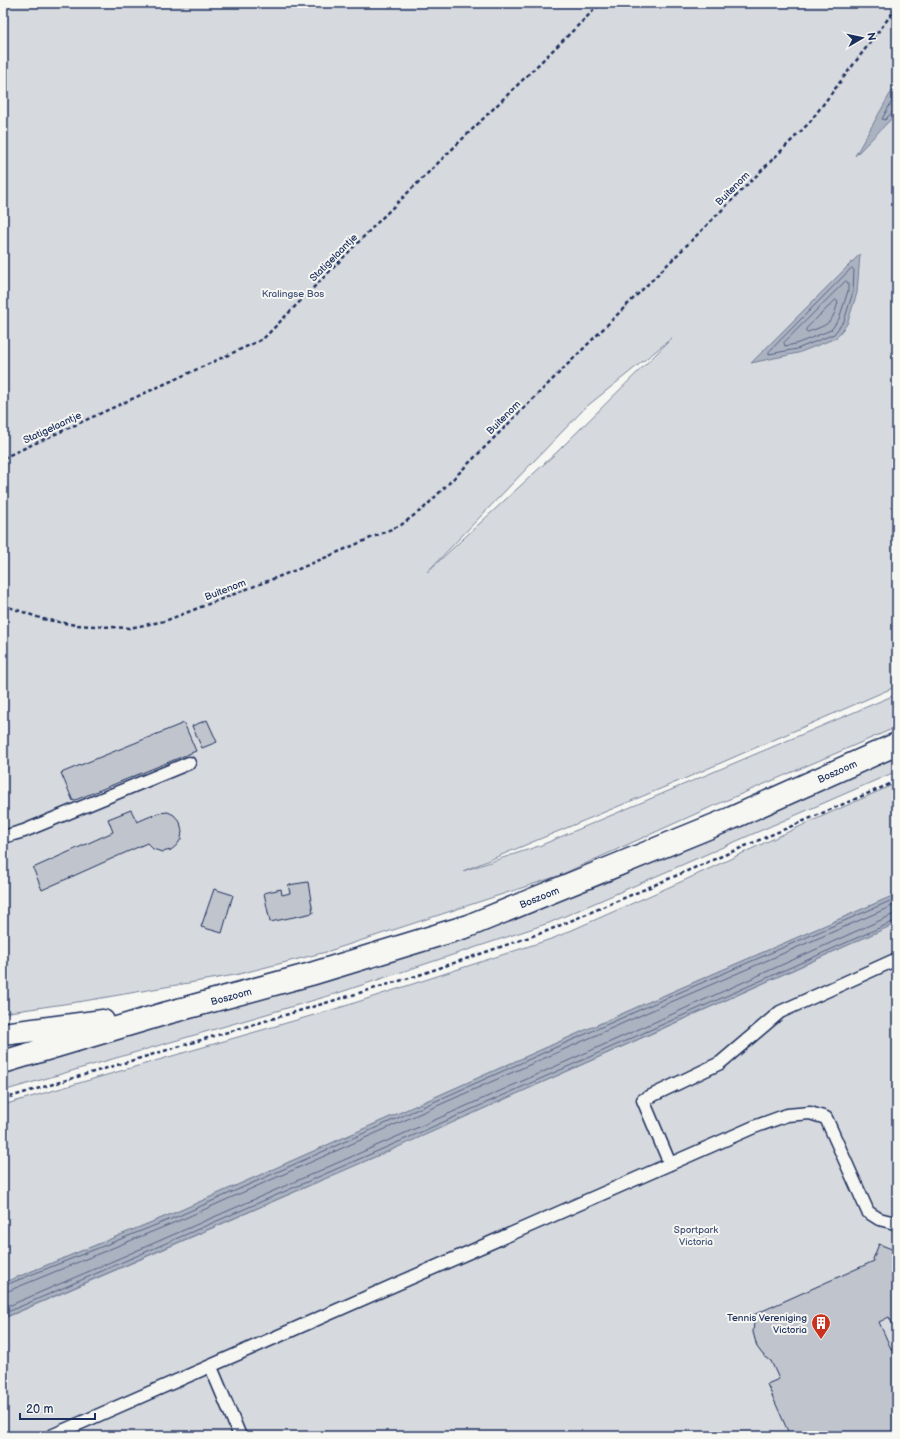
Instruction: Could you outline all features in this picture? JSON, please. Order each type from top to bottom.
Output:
[{"type":"main road","name":"Boszoom","points":[[3,1062],[168,1013],[311,974],[468,926],[732,818],[897,744]]},
{"type":"main road","name":"Boszoom","points":[[3,1034],[168,1013]]},
{"type":"lane","points":[[3,837],[24,831],[188,763]]},
{"type":"lane","points":[[670,1164],[643,1100],[720,1063],[780,1012],[897,959]]},
{"type":"lane","points":[[52,1436],[670,1164],[787,1115],[810,1113],[826,1118],[868,1212],[879,1219],[895,1223],[897,1222]]},
{"type":"lane","points":[[211,1367],[240,1436]]},
{"type":"path","name":"Statigelaantje","points":[[3,458],[263,339],[384,216],[601,3]]},
{"type":"path","name":"Buitenom","points":[[3,605],[43,619],[76,625],[129,628],[165,621],[301,568],[400,525],[424,508],[809,123],[897,7]]},
{"type":"green space","name":"Kralingse Bos","points":[[3,3],[897,3],[897,686],[684,779],[463,871],[539,846],[897,694],[897,727],[711,807],[558,876],[326,952],[235,975],[84,1001],[3,1013]],"holes":[[[672,338],[557,452],[427,572],[586,407]]]},
{"type":"green space","points":[[897,755],[897,771],[549,923],[335,994],[3,1091],[3,1070],[332,980],[501,923],[604,884]]},
{"type":"green space","points":[[897,783],[897,894],[644,1004],[179,1211],[3,1283],[3,1105],[345,1006],[554,938]]},
{"type":"green space","name":"Sportpark Victoria","points":[[897,923],[897,1436],[3,1436],[3,1309],[7,1317],[119,1269],[453,1122]]},
{"type":"water","points":[[897,86],[897,113],[855,156],[890,94]]},
{"type":"water","points":[[860,254],[857,293],[847,324],[836,338],[798,353],[751,363]]},
{"type":"water","points":[[897,894],[897,923],[405,1144],[6,1317],[3,1309],[3,1283],[179,1211],[644,1004]]},
{"type":"building","points":[[207,720],[217,742],[202,748],[192,726]]},
{"type":"building","points":[[184,723],[196,751],[73,801],[61,773]]},
{"type":"building","points":[[131,810],[137,822],[158,813],[168,812],[174,815],[180,822],[182,831],[181,839],[177,845],[171,850],[162,852],[153,849],[147,843],[42,890],[33,868],[113,832],[108,819]]},
{"type":"building","points":[[308,882],[313,913],[270,922],[264,893],[281,889],[282,895],[290,893],[288,885]]},
{"type":"building","points":[[214,889],[233,895],[222,933],[201,927]]},
{"type":"building","name":"Tennis Vereniging Victoria","points":[[879,1244],[894,1250],[895,1252],[897,1251],[897,1327],[895,1329],[889,1317],[879,1322],[897,1362],[897,1436],[790,1436],[767,1384],[779,1379],[771,1361],[763,1355],[757,1347],[753,1332],[754,1323],[751,1316],[874,1261],[873,1259]]},
{"type":"place","name":"Tennis Vereniging Victoria","points":[[821,1340]]}]
